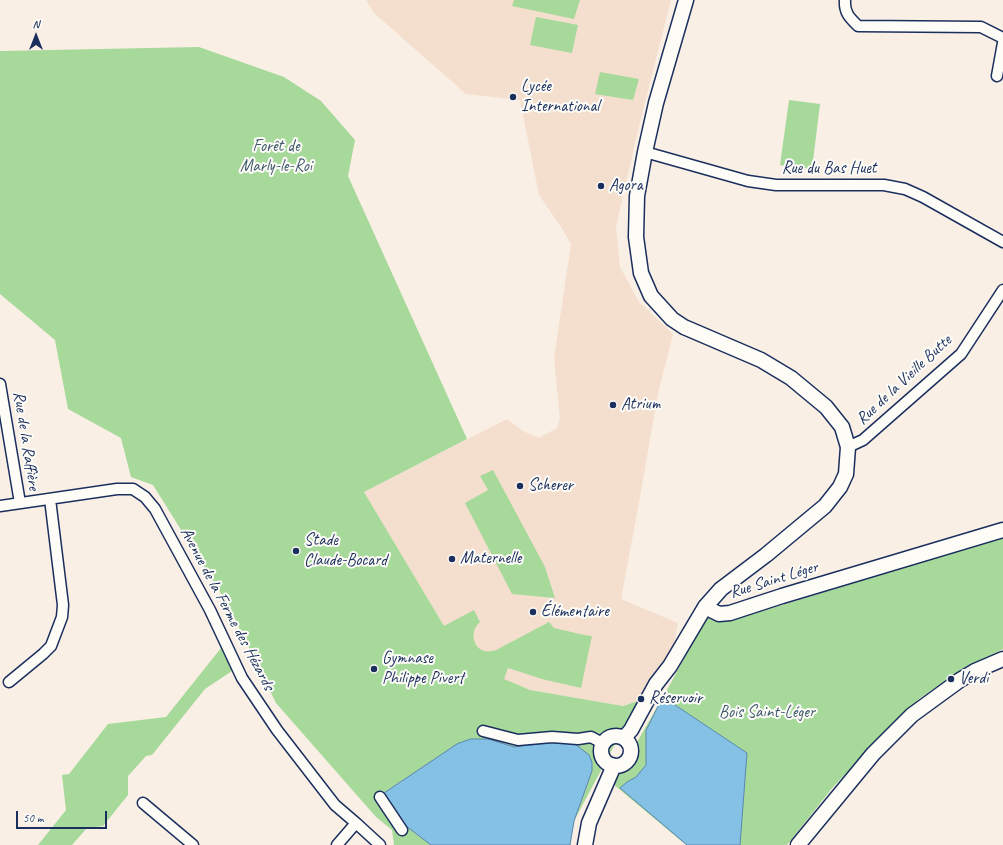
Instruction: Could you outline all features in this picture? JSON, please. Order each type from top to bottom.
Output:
[{"type":"street","points":[[624,738],[631,730],[656,684],[670,666],[705,607],[721,590],[825,506],[840,487],[846,474],[848,447],[842,427],[826,407],[791,378],[761,360],[684,327],[672,319],[651,296],[641,272],[636,237],[637,196],[656,103],[686,0]]},
{"type":"street","points":[[845,0],[847,15],[858,26],[981,28],[1003,38]]},
{"type":"street","points":[[997,76],[1003,43]]},
{"type":"street","name":"Rue du Bas Huet","points":[[645,152],[748,181],[776,185],[884,185],[905,189],[924,197],[1003,242]]},
{"type":"street","name":"Rue de la Vieille Butte","points":[[848,447],[863,440],[960,354],[1003,290]]},
{"type":"street","name":"Rue de la Raffière","points":[[0,384],[20,503]]},
{"type":"street","name":"Avenue de la Ferme des Hézards","points":[[0,506],[117,489],[133,489],[145,497],[155,509],[210,610],[242,678],[277,730],[335,805],[380,845]]},
{"type":"street","points":[[9,682],[43,654],[50,646],[62,618],[63,605],[50,499]]},
{"type":"street","name":"Rue Saint Léger","points":[[705,607],[719,614],[730,613],[1003,530]]},
{"type":"street","points":[[798,845],[873,754],[912,715],[960,680],[975,671],[1003,659]]},
{"type":"street","points":[[483,731],[518,740],[552,737],[578,739],[591,737],[604,744]]},
{"type":"street","points":[[614,736],[624,738],[628,741],[632,750],[629,759],[622,765],[612,766],[608,764],[603,757],[602,752],[604,744],[614,736]]},
{"type":"street","points":[[585,845],[590,823],[612,770],[612,766]]},
{"type":"street","points":[[380,796],[402,830]]},
{"type":"street","points":[[143,803],[193,845]]},
{"type":"street","points":[[337,845],[356,823]]},
{"type":"shaded area","points":[[366,0],[671,0],[640,122],[616,226],[620,267],[639,302],[673,334],[658,393],[621,599],[678,623],[673,649],[638,701],[623,706],[530,690],[483,671],[450,637],[364,492],[507,419],[523,431],[539,438],[557,428],[560,418],[554,358],[571,244],[539,195],[520,100],[466,94],[374,13]]},
{"type":"green space","points":[[514,0],[580,0],[574,19],[512,6]]},
{"type":"green space","points":[[536,17],[578,25],[572,53],[530,45]]},
{"type":"green space","name":"Stade Claude-Bocard","points":[[199,47],[284,77],[321,101],[355,140],[348,176],[467,439],[364,492],[444,626],[474,610],[480,622],[474,632],[475,642],[481,650],[486,651],[496,650],[549,622],[554,628],[592,636],[581,688],[542,679],[508,668],[504,679],[530,690],[623,706],[638,701],[574,821],[570,845],[394,845],[392,830],[376,817],[276,703],[228,605],[153,485],[131,477],[121,438],[68,409],[55,340],[0,294],[0,51]]},
{"type":"green space","points":[[600,72],[639,79],[633,100],[595,94]]},
{"type":"green space","points":[[789,100],[820,104],[812,169],[780,165]]},
{"type":"green space","points":[[493,470],[545,567],[555,598],[512,594],[465,503],[488,490],[480,476]]},
{"type":"green space","name":"Bois Saint-Léger","points":[[1003,537],[1003,649],[955,674],[919,699],[833,787],[787,845],[686,845],[613,784],[707,617],[737,619]]},
{"type":"green space","points":[[221,648],[232,671],[205,689],[152,755],[146,756],[128,776],[128,795],[103,826],[87,828],[72,845],[38,845],[66,810],[62,775],[69,774],[108,724],[166,717]]},
{"type":"water","points":[[663,697],[747,753],[740,845],[687,845],[620,788],[636,777],[646,765],[646,731]]},
{"type":"water","points":[[471,739],[488,739],[514,747],[553,742],[574,743],[589,755],[592,762],[592,771],[574,821],[570,845],[431,845],[406,826],[383,796],[384,793],[457,744]]},
{"type":"place","name":"Lycée International","points":[[513,97]]},
{"type":"place","name":"Agora","points":[[601,186]]},
{"type":"place","name":"Atrium","points":[[613,405]]},
{"type":"place","name":"Scherer","points":[[520,486]]},
{"type":"place","name":"Stade Claude-Bocard","points":[[296,551]]},
{"type":"place","name":"Maternelle","points":[[452,559]]},
{"type":"place","name":"Élémentaire","points":[[533,612]]},
{"type":"place","name":"Gymnase Philippe Pivert","points":[[374,669]]},
{"type":"place","name":"Verdi","points":[[951,679]]},
{"type":"place","name":"Réservoir","points":[[641,699]]},
{"type":"park label","name":"Forêt de Marly-le-Roi","points":[[276,157]]}]
